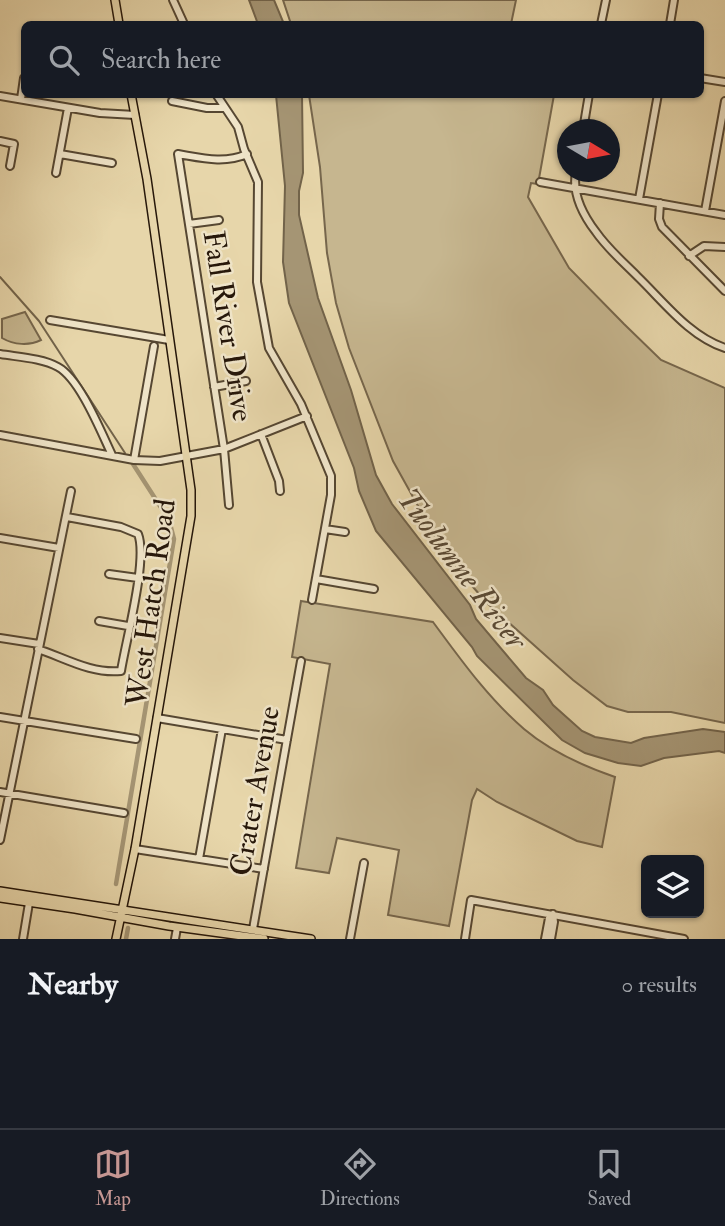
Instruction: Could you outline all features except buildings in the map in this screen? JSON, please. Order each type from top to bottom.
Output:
[{"type":"main road","points":[[115,0],[118,21]]},
{"type":"main road","name":"West Hatch Road","points":[[116,939],[135,849],[191,516],[191,490],[147,179],[132,98]]},
{"type":"main road","points":[[0,891],[264,939]]},
{"type":"main road","points":[[0,898],[121,913],[177,928],[249,932],[252,935],[290,935],[312,939]]},
{"type":"street","points":[[173,0],[183,21]]},
{"type":"street","points":[[602,21],[606,0]]},
{"type":"street","points":[[670,21],[674,0]]},
{"type":"street","points":[[704,78],[725,82]]},
{"type":"street","points":[[0,96],[68,108],[135,115]]},
{"type":"street","points":[[219,98],[238,127],[256,174],[259,191],[257,289],[269,348],[307,416],[331,476],[332,489],[312,600]]},
{"type":"street","points":[[585,119],[588,98]]},
{"type":"street","points":[[639,199],[657,98]]},
{"type":"street","points":[[705,211],[725,101]]},
{"type":"street","points":[[172,102],[225,108]]},
{"type":"street","points":[[57,173],[68,108]]},
{"type":"street","points":[[0,141],[14,144],[10,166]]},
{"type":"street","points":[[60,154],[112,163]]},
{"type":"street","name":"Fall River Drive","points":[[229,505],[224,449],[178,154],[218,160],[247,155]]},
{"type":"street","points":[[540,182],[725,215]]},
{"type":"street","points":[[576,182],[583,210],[602,240],[694,332],[725,348]]},
{"type":"street","points":[[660,203],[659,219],[662,227],[725,291]]},
{"type":"street","points":[[189,225],[219,220]]},
{"type":"street","points":[[689,256],[704,246],[725,247]]},
{"type":"street","points":[[50,320],[169,340]]},
{"type":"street","points":[[134,460],[154,346]]},
{"type":"street","points":[[0,354],[46,362],[60,368],[85,401],[112,455]]},
{"type":"street","points":[[214,387],[246,381]]},
{"type":"street","points":[[0,435],[134,460],[160,461],[224,449],[307,416]]},
{"type":"street","points":[[261,434],[279,481],[280,491]]},
{"type":"street","points":[[0,840],[71,491]]},
{"type":"street","points":[[0,638],[39,647],[82,666],[111,672],[121,671],[142,556],[138,534],[121,527],[66,517]]},
{"type":"street","points":[[325,528],[345,532]]},
{"type":"street","points":[[0,538],[59,548]]},
{"type":"street","points":[[109,574],[138,579]]},
{"type":"street","points":[[316,579],[374,589]]},
{"type":"street","points":[[99,621],[128,626]]},
{"type":"street","name":"Crater Avenue","points":[[252,935],[301,661]]},
{"type":"street","points":[[0,717],[136,740]]},
{"type":"street","points":[[156,719],[287,740]]},
{"type":"street","points":[[199,859],[222,729]]},
{"type":"street","points":[[0,792],[124,813]]},
{"type":"street","points":[[135,849],[264,869]]},
{"type":"street","points":[[350,939],[364,863]]},
{"type":"street","points":[[465,939],[471,900],[684,939]]},
{"type":"street","points":[[23,939],[29,903]]},
{"type":"street","points":[[545,939],[549,918],[553,914]]},
{"type":"street","points":[[551,939],[553,914]]},
{"type":"street","points":[[175,939],[177,928]]},
{"type":"shaded area","points":[[249,0],[274,0],[283,21],[257,21]]},
{"type":"shaded area","points":[[283,0],[516,0],[512,21],[290,21]]},
{"type":"shaded area","points":[[276,98],[302,98],[303,173],[299,191],[299,215],[318,298],[351,390],[376,475],[392,504],[470,605],[476,619],[526,678],[543,690],[553,705],[582,731],[595,737],[631,743],[644,738],[703,729],[725,732],[725,753],[719,751],[664,758],[641,766],[618,763],[585,753],[562,740],[477,656],[376,531],[289,303],[283,262],[285,186]]},
{"type":"shaded area","points":[[309,98],[553,98],[538,184],[531,183],[528,197],[569,268],[661,360],[725,388],[725,723],[671,712],[628,712],[607,706],[573,680],[487,603],[438,542],[393,461],[349,348],[336,303],[327,253],[320,167]]},
{"type":"shaded area","points":[[25,312],[41,340],[22,344],[2,338],[2,319]]},
{"type":"shaded area","points":[[301,601],[433,622],[487,692],[524,729],[567,757],[615,777],[602,847],[577,841],[497,802],[477,789],[472,800],[449,926],[388,915],[399,850],[337,838],[329,873],[296,868],[330,664],[292,657]]},
{"type":"waterway","points":[[0,277],[39,321],[125,453]]},
{"type":"waterway","points":[[116,884],[174,539],[169,520],[133,464]]},
{"type":"waterway","points":[[126,939],[128,928]]},
{"type":"water label","name":"Tuolumne River","points":[[462,569]]}]
